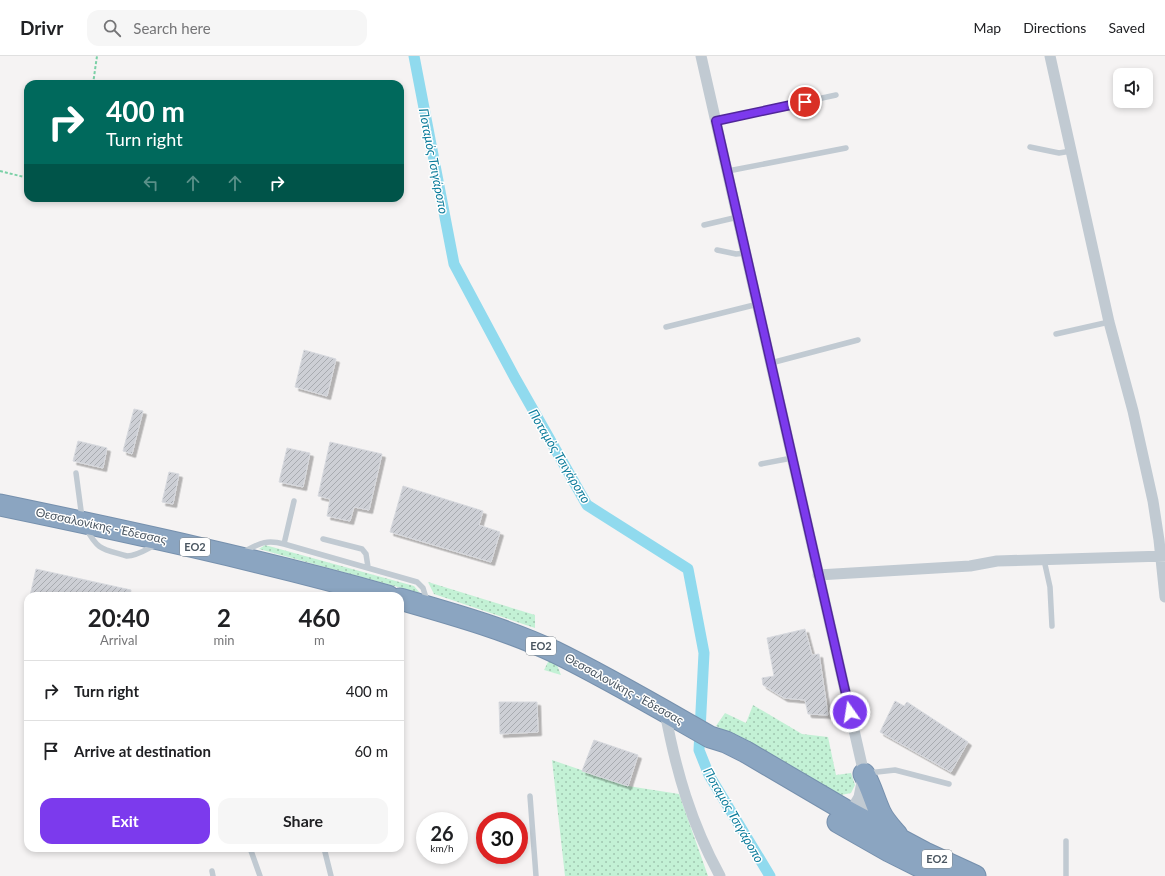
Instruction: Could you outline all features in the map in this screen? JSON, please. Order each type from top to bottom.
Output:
[{"type":"highway","name":"Θεσσαλονίκης - Έδεσσας","points":[[0,504],[234,556],[323,577],[374,592]]},
{"type":"highway","name":"Θεσσαλονίκης - Έδεσσας","points":[[404,600],[520,637],[554,652],[611,681],[710,737],[721,748],[850,821],[924,871],[939,876]]},
{"type":"highway","points":[[864,774],[880,812],[900,839]]},
{"type":"highway","name":"Θεσσαλονίκης - Έδεσσας","points":[[850,821],[900,839],[947,864],[975,876]]},
{"type":"street","points":[[701,56],[864,774],[861,791],[850,821]]},
{"type":"street","points":[[1050,56],[1109,322],[1133,411],[1153,501],[1163,556],[1165,597]]},
{"type":"street","points":[[818,575],[970,566],[997,561],[1163,556]]},
{"type":"street","points":[[669,714],[674,760],[687,802],[703,843],[720,876]]},
{"type":"lane","points":[[716,121],[836,95]]},
{"type":"lane","points":[[1030,147],[1059,153],[1071,151]]},
{"type":"lane","points":[[728,172],[846,148]]},
{"type":"lane","points":[[704,225],[738,217]]},
{"type":"lane","points":[[717,250],[736,254],[746,252]]},
{"type":"lane","points":[[666,327],[758,304]]},
{"type":"lane","points":[[1056,334],[1109,322]]},
{"type":"lane","points":[[771,362],[858,340]]},
{"type":"lane","points":[[761,464],[792,458]]},
{"type":"lane","points":[[76,473],[82,522]]},
{"type":"lane","points":[[284,544],[294,501]]},
{"type":"lane","points":[[323,539],[362,549],[366,554],[368,567]]},
{"type":"lane","points":[[234,556],[260,543],[275,542],[284,544],[420,583],[429,607]]},
{"type":"lane","points":[[1044,560],[1050,587],[1052,626]]},
{"type":"lane","points":[[864,774],[895,770],[949,784]]},
{"type":"lane","points":[[530,796],[536,876]]},
{"type":"lane","points":[[1066,842],[1066,876]]},
{"type":"lane","points":[[251,852],[260,876]]},
{"type":"lane","points":[[325,852],[330,876]]},
{"type":"path","points":[[94,80],[97,56]]},
{"type":"path","points":[[0,171],[24,177]]},
{"type":"green space","points":[[265,545],[414,586],[420,593],[259,549]]},
{"type":"green space","points":[[428,582],[535,615],[535,628],[434,594]]},
{"type":"green space","points":[[550,658],[557,665],[561,675],[544,670]]},
{"type":"green space","points":[[753,705],[802,734],[828,737],[836,775],[851,773],[855,785],[851,793],[841,795],[831,792],[752,745],[716,726],[725,713],[746,723]]},
{"type":"green space","points":[[552,760],[628,786],[679,794],[708,876],[565,876]]},
{"type":"building","points":[[304,350],[336,359],[327,396],[295,387]]},
{"type":"building","points":[[134,409],[143,411],[132,454],[123,451]]},
{"type":"building","points":[[78,441],[107,448],[103,468],[73,461]]},
{"type":"building","points":[[330,442],[382,454],[369,510],[354,507],[350,521],[327,516],[330,499],[318,496]]},
{"type":"building","points":[[287,448],[310,453],[303,487],[279,482]]},
{"type":"building","points":[[169,472],[179,474],[173,504],[162,502]]},
{"type":"building","points":[[403,486],[483,511],[479,525],[500,532],[491,562],[390,532]]},
{"type":"building","points":[[36,569],[131,590],[131,592],[31,592]]},
{"type":"building","points":[[805,629],[812,655],[819,654],[828,715],[808,714],[805,700],[784,698],[763,685],[762,678],[774,676],[767,638]]},
{"type":"building","points":[[895,701],[904,706],[907,702],[968,742],[951,772],[880,732]]},
{"type":"building","points":[[499,702],[537,702],[538,732],[500,734]]},
{"type":"building","points":[[594,740],[638,755],[628,786],[582,771]]},
{"type":"waterway","name":"Ποταμός Τσιγάροπο","points":[[414,56],[454,264],[515,378],[587,505],[688,569],[704,653],[699,750],[709,775],[770,876]]},
{"type":"route","points":[[805,102],[716,121],[832,640],[850,712]]}]
